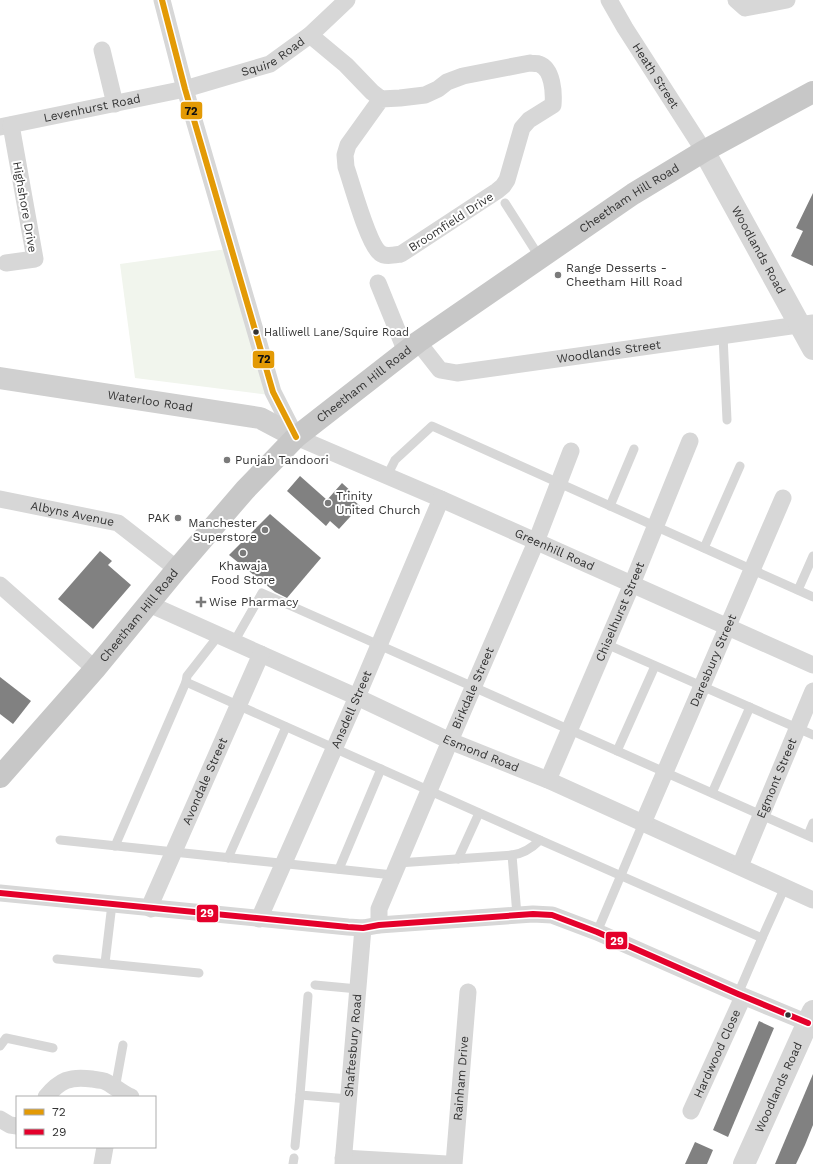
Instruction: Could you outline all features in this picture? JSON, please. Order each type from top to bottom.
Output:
[{"type":"highway","name":"Cheetham Hill Road","points":[[0,777],[95,669],[245,490],[296,437],[412,347],[633,194],[704,151],[813,92]]},
{"type":"main road","name":"Waterloo Road","points":[[0,379],[260,418],[296,437]]},
{"type":"street","points":[[162,0],[185,89],[273,392],[296,437]]},
{"type":"street","name":"Squire Road","points":[[185,89],[270,64],[310,35],[347,0]]},
{"type":"street","name":"Heath Street","points":[[609,0],[625,28],[704,151]]},
{"type":"street","points":[[736,0],[745,8],[787,0]]},
{"type":"street","points":[[310,35],[346,65],[372,92],[381,99]]},
{"type":"street","points":[[102,50],[116,104]]},
{"type":"street","name":"Broomfield Drive","points":[[530,63],[540,64],[545,68],[551,78],[554,94],[553,105],[529,120],[522,128],[507,180],[503,186],[498,191],[401,254],[392,256],[381,254],[375,248],[369,236],[346,167],[345,155],[348,145],[381,99],[425,95],[447,82],[463,76],[530,63]]},
{"type":"street","name":"Levenhurst Road","points":[[5,126],[185,89]]},
{"type":"street","name":"Highshore Drive","points":[[5,126],[35,259],[6,263]]},
{"type":"street","name":"Woodlands Road","points":[[704,151],[806,324],[813,349]]},
{"type":"street","name":"Woodlands Street","points":[[378,283],[412,347],[440,370],[458,373],[806,324]]},
{"type":"street","name":"Greenhill Road","points":[[296,437],[441,499],[813,665]]},
{"type":"street","name":"Chiselhurst Street","points":[[548,780],[632,584],[690,441]]},
{"type":"street","name":"Birkdale Street","points":[[371,927],[536,542],[571,451]]},
{"type":"street","name":"Daresbury Street","points":[[643,823],[783,498]]},
{"type":"street","name":"Ansdell Street","points":[[259,919],[357,697],[441,499]]},
{"type":"street","name":"Albyns Avenue","points":[[0,500],[118,523],[177,570]]},
{"type":"street","points":[[0,585],[95,669]]},
{"type":"street","name":"Esmond Road","points":[[149,604],[357,697],[450,741],[548,780],[813,900]]},
{"type":"street","name":"Avondale Street","points":[[151,909],[152,901],[261,654]]},
{"type":"street","name":"Egmont Street","points":[[740,866],[813,691]]},
{"type":"street","points":[[0,893],[348,928],[517,915],[552,915],[597,932],[740,996],[810,1017]]},
{"type":"street","name":"Shaftesbury Road","points":[[343,1161],[358,989],[371,927]]},
{"type":"street","name":"Rainham Drive","points":[[454,1164],[468,992]]},
{"type":"street","name":"Hardwood Close","points":[[691,1111],[740,996]]},
{"type":"street","name":"Woodlands Road","points":[[744,1164],[810,1017]]},
{"type":"street","points":[[47,1096],[53,1088],[62,1082],[78,1077],[104,1081],[114,1093],[127,1096]]},
{"type":"street","points":[[0,1119],[10,1125],[16,1126]]},
{"type":"street","points":[[102,1164],[105,1148]]},
{"type":"street","points":[[343,1161],[447,1164]]},
{"type":"lane","points":[[505,203],[540,258]]},
{"type":"lane","points":[[723,336],[727,420]]},
{"type":"lane","points":[[387,476],[395,460],[432,426],[813,597]]},
{"type":"lane","points":[[610,506],[634,449]]},
{"type":"lane","points":[[704,548],[740,466]]},
{"type":"lane","points":[[798,590],[813,556]]},
{"type":"lane","points":[[115,846],[186,682],[187,676],[226,638],[262,593],[810,837],[813,823]]},
{"type":"lane","points":[[606,644],[813,735]]},
{"type":"lane","points":[[617,751],[655,666]]},
{"type":"lane","points":[[186,682],[762,938]]},
{"type":"lane","points":[[712,793],[750,707]]},
{"type":"lane","points":[[228,858],[286,726]]},
{"type":"lane","points":[[339,869],[381,769]]},
{"type":"lane","points":[[458,859],[479,813]]},
{"type":"lane","points":[[597,932],[643,823]]},
{"type":"lane","points":[[60,840],[339,869],[396,869],[458,859],[520,854],[535,845],[540,840]]},
{"type":"lane","points":[[512,855],[517,915]]},
{"type":"lane","points":[[740,996],[762,938],[785,887]]},
{"type":"lane","points":[[105,963],[112,904]]},
{"type":"lane","points":[[57,959],[198,972]]},
{"type":"lane","points":[[315,985],[358,989]]},
{"type":"lane","points":[[295,1146],[308,996]]},
{"type":"lane","points":[[0,1046],[6,1038],[53,1048]]},
{"type":"lane","points":[[114,1093],[123,1045]]},
{"type":"lane","points":[[300,1094],[348,1099]]},
{"type":"shaded area","points":[[227,249],[269,395],[135,378],[120,264]]},
{"type":"building","points":[[813,193],[813,266],[791,256],[803,231],[796,228]]},
{"type":"building","name":"Trinity United Church","points":[[300,476],[327,500],[342,483],[354,494],[351,498],[360,506],[339,529],[330,521],[326,526],[287,491]]},
{"type":"building","points":[[270,514],[321,558],[287,598],[275,592],[229,555]]},
{"type":"building","points":[[100,551],[112,561],[108,565],[131,585],[93,629],[58,599]]},
{"type":"building","points":[[0,677],[31,701],[13,724],[0,714]]},
{"type":"building","points":[[759,1021],[774,1028],[728,1137],[713,1130]]},
{"type":"building","points":[[813,1074],[813,1125],[805,1145],[796,1164],[775,1164]]},
{"type":"building","points":[[695,1142],[713,1150],[707,1164],[685,1164]]},
{"type":"transit line","name":"72","points":[[162,0],[185,89],[273,392],[296,437]]},
{"type":"transit line","name":"29","points":[[0,893],[363,928],[379,925],[533,914],[552,915],[597,932],[808,1023]]},
{"type":"place","name":"Range Desserts - Cheetham Hill Road","points":[[558,275]]},
{"type":"place","name":"Halliwell Lane/Squire Road","points":[[256,332]]},
{"type":"place","name":"Punjab Tandoori","points":[[227,460]]},
{"type":"place","name":"Trinity United Church","points":[[328,503]]},
{"type":"place","name":"PAK","points":[[178,518]]},
{"type":"place","name":"Manchester Superstore","points":[[265,530]]},
{"type":"place","name":"Khawaja Food Store","points":[[243,553]]},
{"type":"place","name":"Wise Pharmacy","points":[[201,602]]}]
